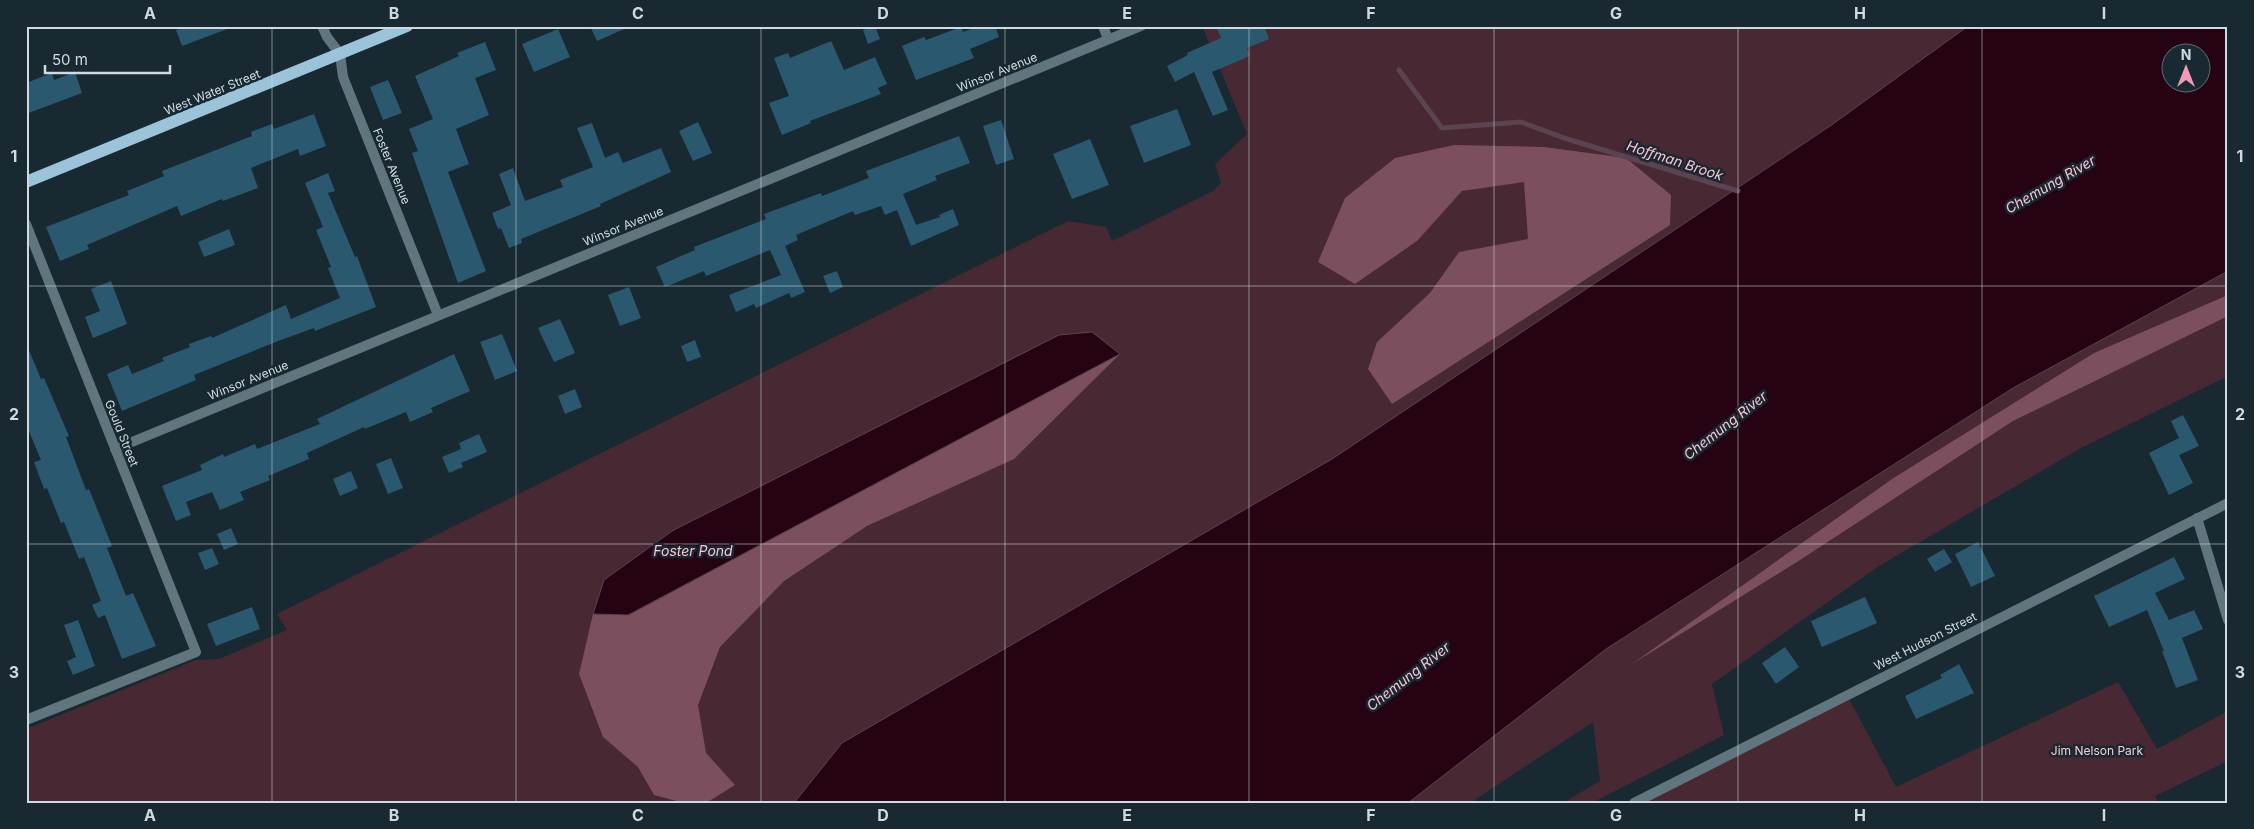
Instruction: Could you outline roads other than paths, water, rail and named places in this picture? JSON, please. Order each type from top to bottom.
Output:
[{"type":"main road","name":"West Water Street","points":[[26,182],[407,26]]},
{"type":"street","name":"Foster Avenue","points":[[322,26],[327,38],[340,54],[343,77],[438,316]]},
{"type":"street","points":[[1103,26],[1108,39]]},
{"type":"street","name":"Winsor Avenue","points":[[115,449],[1141,26]]},
{"type":"street","name":"Gould Street","points":[[26,224],[196,652],[26,720]]},
{"type":"street","name":"West Hudson Street","points":[[1634,803],[2228,503]]},
{"type":"street","points":[[2197,518],[2228,620]]},
{"type":"water","name":"Chemung River","points":[[1968,26],[2228,26],[2228,271],[2013,388],[1606,649],[1408,803],[794,803],[842,743],[1332,459],[1833,124]]},
{"type":"water","name":"Foster Pond","points":[[1092,332],[1120,354],[628,615],[593,614],[604,580],[672,531],[1059,335]]},
{"type":"waterway","name":"Hoffman Brook","points":[[1399,70],[1442,128],[1521,122],[1564,138],[1738,191]]},
{"type":"park label","name":"Jim Nelson Park","points":[[2097,750]]}]
